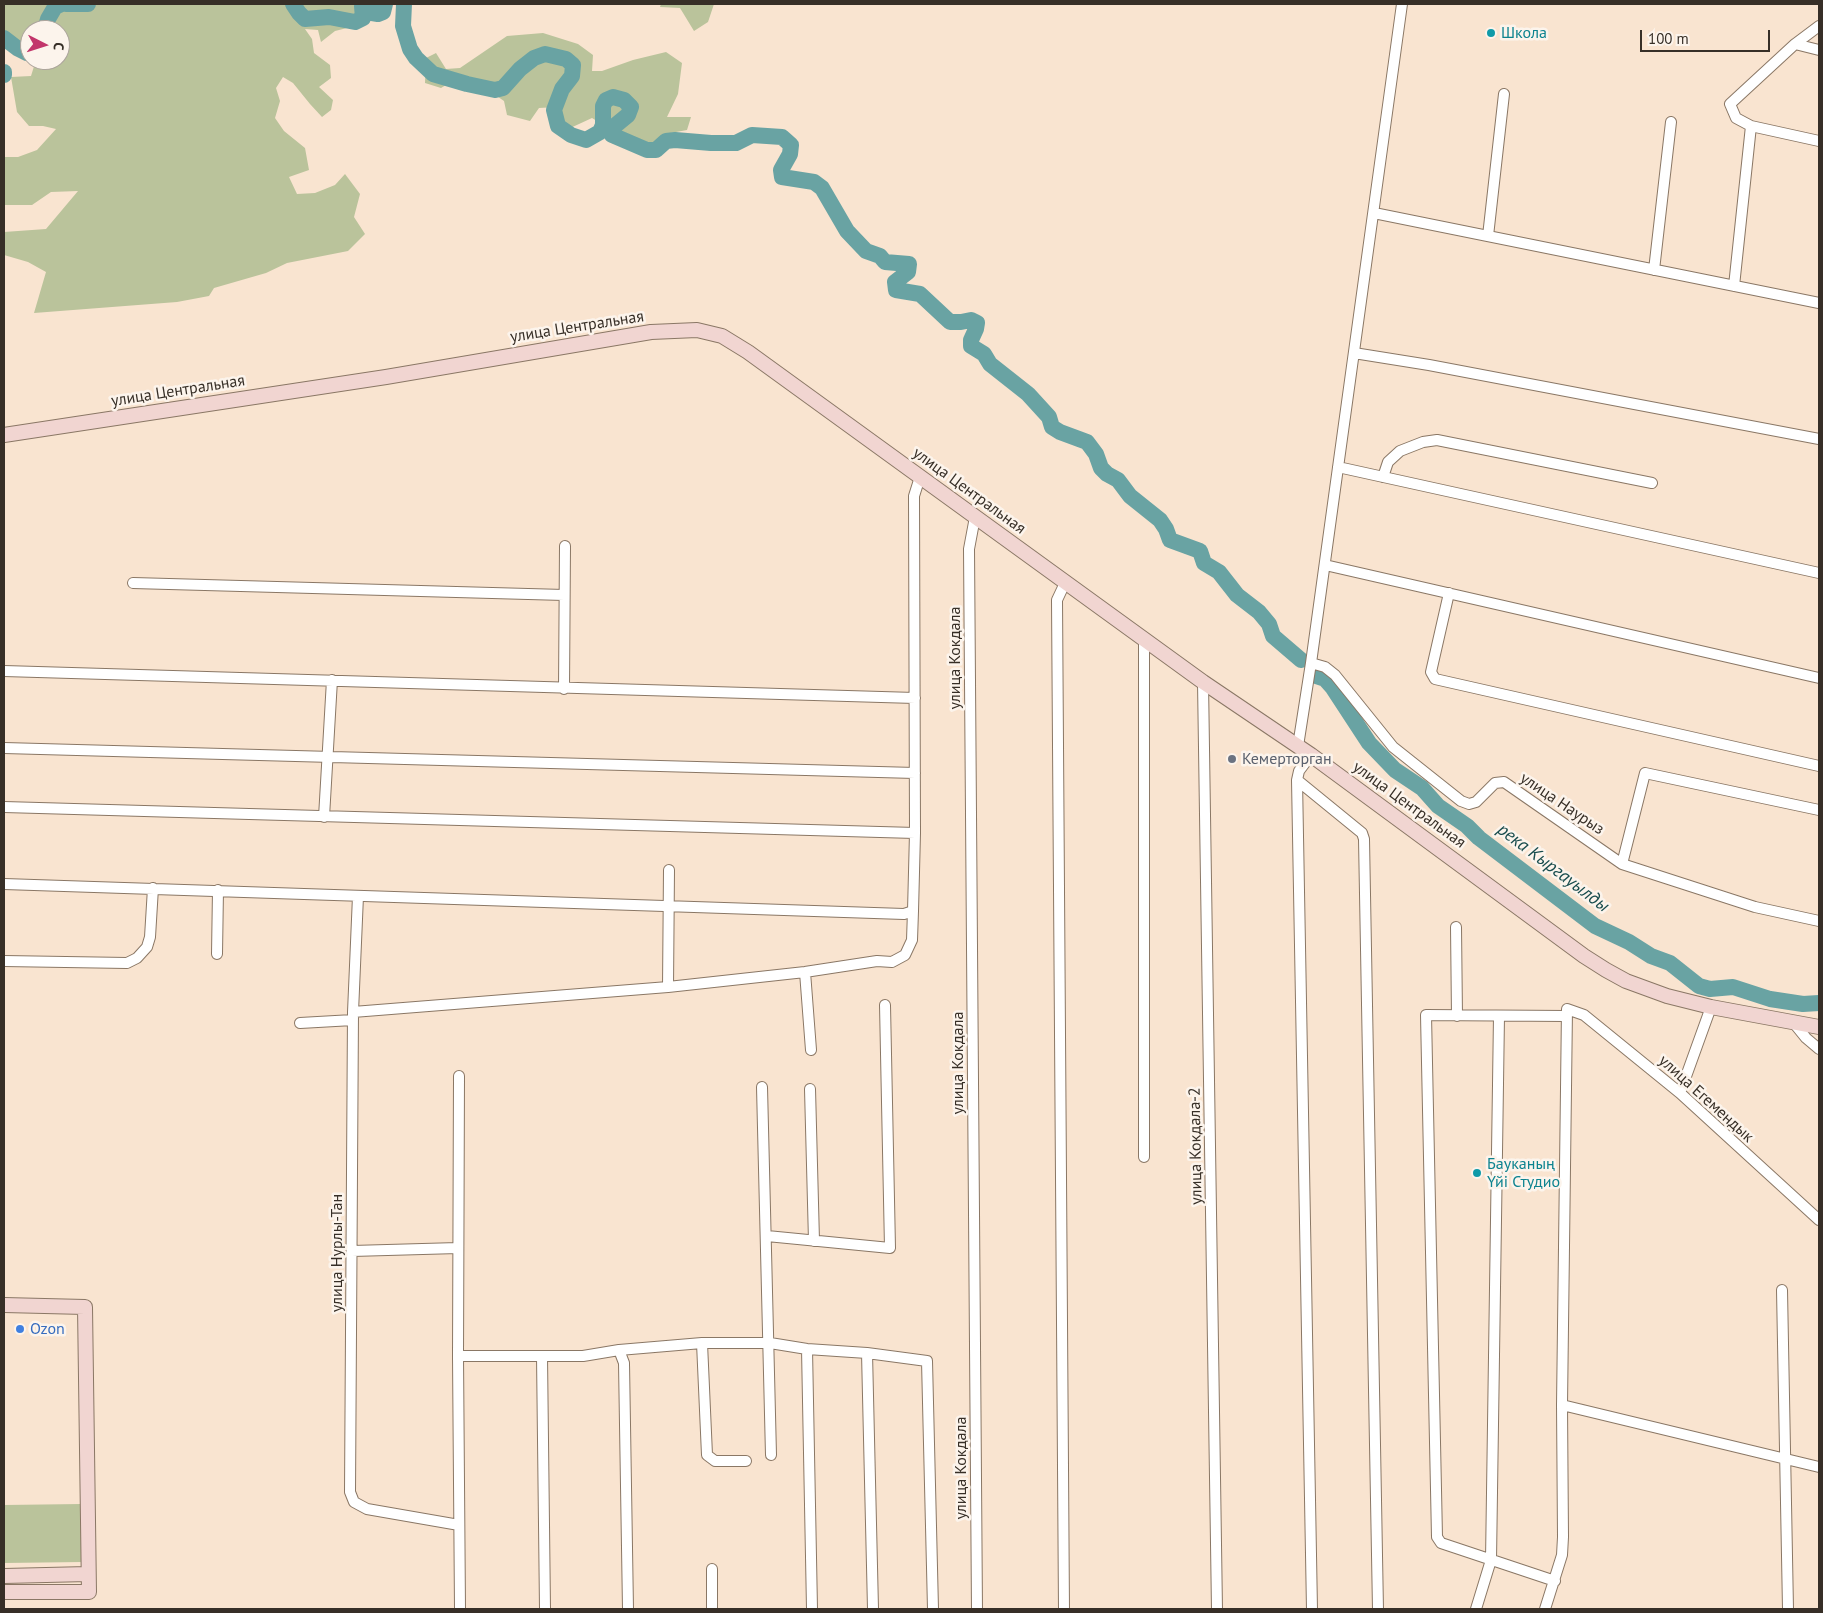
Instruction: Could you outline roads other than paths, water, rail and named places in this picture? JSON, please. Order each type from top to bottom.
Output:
[{"type":"main road","name":"улица Центральная","points":[[4,435],[386,377],[652,332],[697,330],[722,336],[748,352],[1203,682],[1311,755],[1584,956],[1606,970],[1626,981],[1667,996],[1711,1007],[1819,1027]]},
{"type":"main road","points":[[4,1305],[86,1307],[89,1592],[4,1592]]},
{"type":"main road","points":[[4,1576],[88,1574]]},
{"type":"street","points":[[1298,746],[1325,565],[1402,4]]},
{"type":"street","points":[[1819,26],[1794,44],[1730,104],[1736,118],[1751,126],[1819,141]]},
{"type":"street","points":[[1794,44],[1819,50]]},
{"type":"street","points":[[1488,236],[1504,94]]},
{"type":"street","points":[[1654,270],[1671,122]]},
{"type":"street","points":[[1734,286],[1751,126]]},
{"type":"street","points":[[1374,213],[1819,303]]},
{"type":"street","points":[[1354,353],[1429,365],[1819,439]]},
{"type":"street","points":[[1383,477],[1388,462],[1400,451],[1423,442],[1438,440],[1652,483]]},
{"type":"street","points":[[1338,467],[1819,573]]},
{"type":"street","points":[[300,1023],[353,1016],[668,987],[805,972],[877,961],[892,962],[906,955],[912,940],[913,911],[915,833],[914,496],[920,477]]},
{"type":"street","name":"улица Кокдала","points":[[975,517],[971,532],[969,558],[977,1609]]},
{"type":"street","points":[[564,689],[565,546]]},
{"type":"street","points":[[1325,565],[1819,678]]},
{"type":"street","points":[[133,583],[564,594]]},
{"type":"street","points":[[1064,1609],[1058,600],[1065,583]]},
{"type":"street","points":[[1449,593],[1431,672],[1434,679],[1819,766]]},
{"type":"street","points":[[1144,639],[1144,1156]]},
{"type":"street","name":"улица Наурыз","points":[[1311,663],[1325,668],[1335,675],[1393,747],[1461,802],[1468,804],[1476,802],[1495,783],[1504,782],[1622,864],[1754,907],[1819,921]]},
{"type":"street","points":[[4,671],[915,698]]},
{"type":"street","points":[[324,817],[332,680]]},
{"type":"street","name":"улица Кокдала-2","points":[[1203,682],[1217,1609]]},
{"type":"street","points":[[4,748],[915,774]]},
{"type":"street","points":[[1311,755],[1299,771],[1297,780],[1312,1609]]},
{"type":"street","points":[[1622,864],[1645,773],[1819,810]]},
{"type":"street","points":[[1297,780],[1362,833],[1364,839],[1378,1609]]},
{"type":"street","points":[[4,807],[915,833]]},
{"type":"street","points":[[668,987],[669,870]]},
{"type":"street","points":[[4,884],[904,914],[913,911]]},
{"type":"street","points":[[4,961],[127,964],[137,958],[146,947],[150,937],[153,888]]},
{"type":"street","points":[[217,954],[218,890]]},
{"type":"street","name":"улица Нурлы-Тан","points":[[358,896],[353,1016],[350,1492],[354,1502],[367,1509],[459,1525]]},
{"type":"street","points":[[1456,927],[1457,1016]]},
{"type":"street","points":[[805,972],[811,1050]]},
{"type":"street","points":[[766,1236],[890,1248],[885,1005]]},
{"type":"street","points":[[1680,1093],[1711,1007]]},
{"type":"street","points":[[1545,1609],[1555,1581],[1562,1555],[1563,1537],[1562,1405],[1566,1013],[1499,1016],[1426,1016],[1438,1536],[1441,1543],[1555,1581]]},
{"type":"street","name":"улица Егемендык","points":[[1566,1013],[1584,1015],[1680,1093],[1819,1220]]},
{"type":"street","points":[[1476,1609],[1491,1560],[1499,1016]]},
{"type":"street","points":[[1793,1022],[1806,1038],[1819,1049]]},
{"type":"street","points":[[459,1076],[458,1356],[460,1609]]},
{"type":"street","points":[[762,1087],[770,1343],[771,1455]]},
{"type":"street","points":[[810,1089],[814,1240]]},
{"type":"street","points":[[352,1251],[458,1248]]},
{"type":"street","points":[[1782,1290],[1788,1609]]},
{"type":"street","points":[[458,1356],[583,1356],[619,1350],[702,1343],[770,1343],[807,1349],[867,1353],[927,1361],[933,1609]]},
{"type":"street","points":[[702,1343],[707,1455],[715,1461],[746,1461]]},
{"type":"street","points":[[807,1349],[812,1609]]},
{"type":"street","points":[[619,1350],[624,1364],[628,1609]]},
{"type":"street","points":[[867,1353],[873,1609]]},
{"type":"street","points":[[542,1356],[545,1609]]},
{"type":"street","points":[[1562,1405],[1819,1467]]},
{"type":"street","points":[[712,1569],[712,1609]]},
{"type":"waterway","name":"река Кыргауылды","points":[[48,20],[55,7],[62,4]]},
{"type":"waterway","name":"река Кыргауылды","points":[[66,4],[88,4]]},
{"type":"waterway","name":"река Кыргауылды","points":[[293,4],[305,19],[329,17],[355,22],[363,18],[362,6],[369,6],[372,13],[378,14],[383,12],[385,4]]},
{"type":"waterway","name":"река Кыргауылды","points":[[404,4],[403,26],[410,49],[416,58],[433,74],[495,90],[503,88],[520,69],[534,58],[545,54],[566,59],[573,65],[572,76],[562,89],[554,110],[558,126],[571,135],[586,140],[600,132],[603,125],[603,106],[606,100],[613,97],[624,100],[631,107],[628,115],[611,129],[612,135],[647,150],[656,150],[666,141],[675,140],[736,143],[752,135],[782,137],[791,145],[790,154],[781,170],[782,177],[814,182],[822,188],[847,231],[866,251],[880,256],[885,262],[909,264],[908,272],[895,282],[896,290],[920,294],[950,322],[971,320],[977,323],[971,340],[971,346],[984,354],[990,364],[1028,394],[1049,417],[1052,427],[1087,442],[1096,454],[1101,468],[1118,480],[1130,496],[1160,520],[1170,540],[1200,551],[1204,563],[1219,572],[1237,595],[1259,612],[1269,624],[1273,636],[1301,660]]},
{"type":"waterway","name":"река Кыргауылды","points":[[4,38],[20,50]]},
{"type":"waterway","name":"река Кыргауылды","points":[[1316,676],[1325,679],[1333,688],[1369,743],[1395,770],[1422,788],[1438,806],[1467,826],[1479,838],[1595,926],[1629,942],[1651,956],[1670,963],[1699,986],[1710,989],[1733,987],[1770,999],[1803,1004],[1819,1003]]},
{"type":"place","name":"Школа","points":[[1491,33]]},
{"type":"place","name":"Кемерторган","points":[[1232,759]]},
{"type":"place","name":"Бауканың Үйі Студио","points":[[1477,1173]]},
{"type":"place","name":"Ozon","points":[[20,1329]]}]
